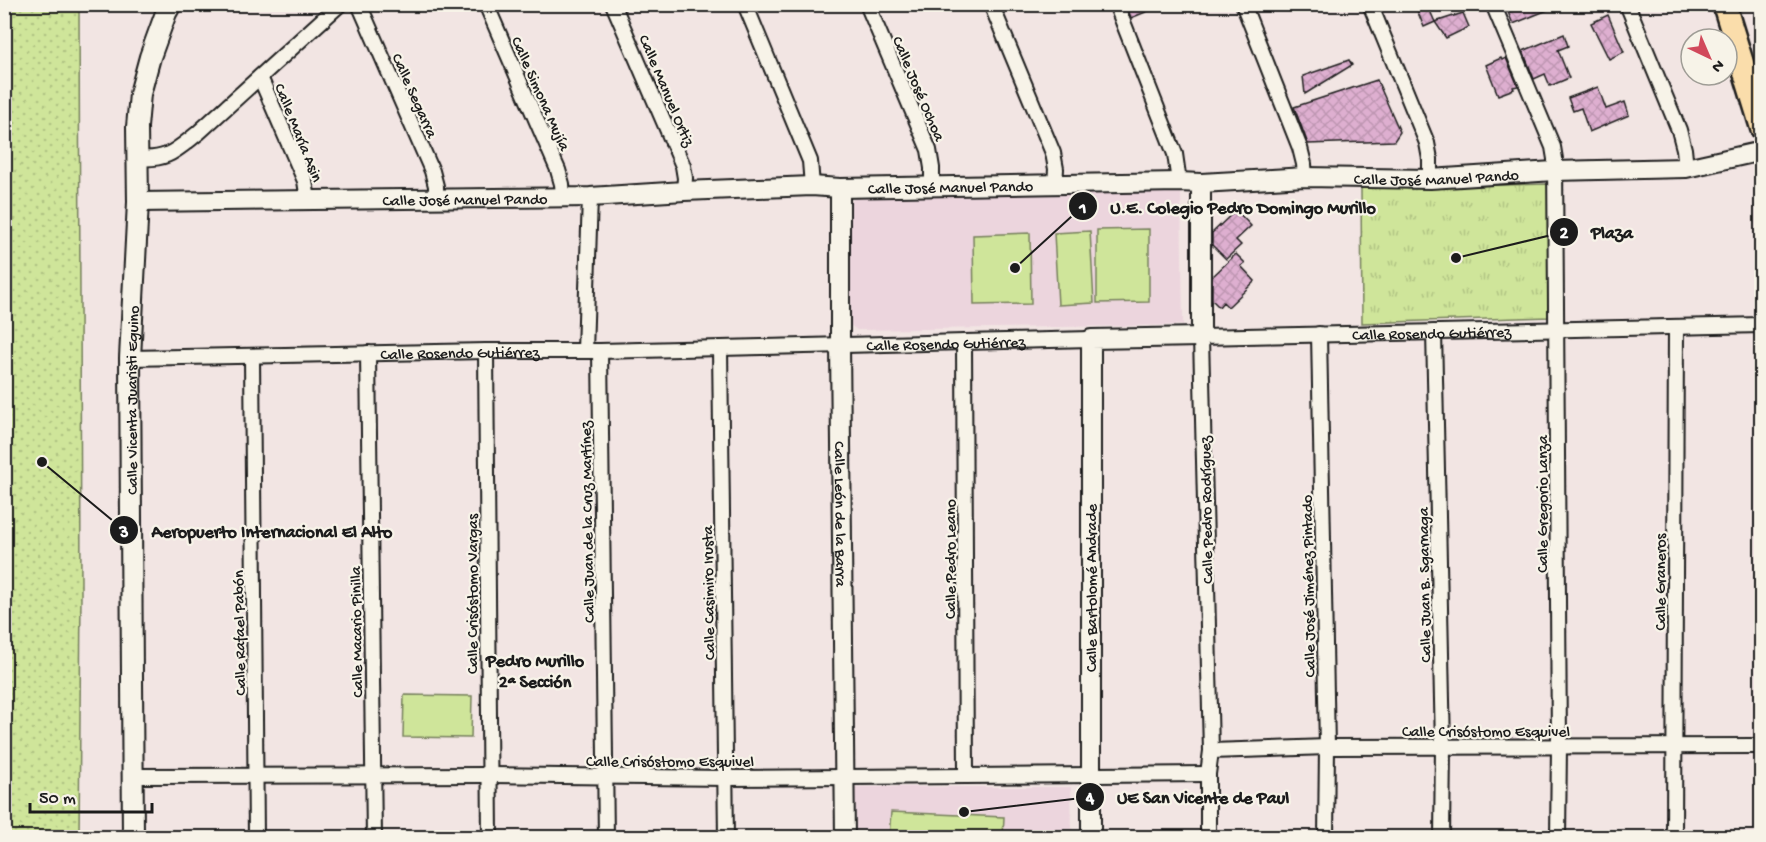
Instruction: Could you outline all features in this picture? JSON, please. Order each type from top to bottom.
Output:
[{"type":"main road","name":"Calle Vicenta Juaristi Eguino","points":[[133,837],[130,358],[138,202],[137,127],[140,94],[150,57],[171,4]]},
{"type":"main road","points":[[1724,4],[1761,128]]},
{"type":"street","points":[[136,158],[161,158],[176,151],[340,4]]},
{"type":"street","name":"Calle Segarra","points":[[359,4],[432,171],[436,186],[436,200]]},
{"type":"street","name":"Calle Simona Mujía","points":[[486,4],[558,170],[563,196]]},
{"type":"street","name":"Calle Manuel Ortiz","points":[[613,4],[683,166],[684,191]]},
{"type":"street","points":[[745,4],[810,161],[812,186]]},
{"type":"street","name":"Calle José Ochoa","points":[[867,4],[929,150],[932,186]]},
{"type":"street","points":[[991,4],[1053,153],[1056,169],[1055,184]]},
{"type":"street","points":[[1116,4],[1175,154],[1179,182]]},
{"type":"street","points":[[1243,4],[1300,148],[1305,177]]},
{"type":"street","points":[[1370,4],[1427,143],[1430,179]]},
{"type":"street","name":"Calle Gregorio Lanza","points":[[1493,4],[1555,159],[1558,837]]},
{"type":"street","points":[[1627,4],[1679,129],[1686,168]]},
{"type":"street","name":"Calle María Asin","points":[[260,77],[305,181],[308,200]]},
{"type":"street","name":"Calle José Manuel Pando","points":[[138,202],[590,197],[812,186],[840,188],[1201,183],[1305,177],[1430,179],[1554,171],[1686,168],[1761,151]]},
{"type":"street","name":"Calle Pedro Rodríguez","points":[[1201,183],[1201,337],[1211,751],[1208,774],[1208,837]]},
{"type":"street","name":"Calle León de la Barra","points":[[840,188],[845,837]]},
{"type":"street","points":[[585,351],[590,197]]},
{"type":"street","name":"Calle Rosendo Gutiérrez","points":[[130,358],[600,351],[1761,325]]},
{"type":"street","name":"Calle Graneros","points":[[1674,837],[1676,327]]},
{"type":"street","name":"Calle Juan B. Sgarnaga","points":[[1434,332],[1443,746],[1442,837]]},
{"type":"street","name":"Calle José Jiménez Pintado","points":[[1319,334],[1327,747],[1326,837]]},
{"type":"street","name":"Calle Bartolomé Andrade","points":[[1091,339],[1091,837]]},
{"type":"street","name":"Calle Pedro Leano","points":[[964,342],[966,776]]},
{"type":"street","name":"Calle Casimiro Irusta","points":[[720,348],[726,837]]},
{"type":"street","name":"Calle Crisóstomo Vargas","points":[[486,351],[490,837]]},
{"type":"street","name":"Calle Juan de la Cruz Martínez","points":[[600,351],[606,837]]},
{"type":"street","name":"Calle Macario Pinilla","points":[[368,353],[374,837]]},
{"type":"street","name":"Calle Rafael Pabón","points":[[252,356],[256,837]]},
{"type":"street","name":"Calle Crisóstomo Esquivel","points":[[1211,751],[1327,747],[1761,746]]},
{"type":"street","name":"Calle Crisóstomo Esquivel","points":[[132,776],[489,775],[726,778],[1208,774]]},
{"type":"shaded area","points":[[1181,190],[1183,325],[857,330],[850,325],[846,210],[854,198]]},
{"type":"shaded area","points":[[855,787],[1071,787],[1072,837],[856,837]]},
{"type":"green space","points":[[5,4],[79,5],[81,594],[79,837],[5,837]]},
{"type":"green space","points":[[1548,184],[1551,317],[1362,323],[1361,188]]},
{"type":"green space","points":[[1149,229],[1149,302],[1097,303],[1097,230]]},
{"type":"green space","points":[[1090,231],[1094,303],[1058,305],[1054,233]]},
{"type":"green space","points":[[1030,233],[1031,304],[974,305],[973,235]]},
{"type":"green space","points":[[404,695],[472,696],[471,738],[403,737]]},
{"type":"green space","points":[[891,812],[1004,817],[1003,837],[889,837]]},
{"type":"building","points":[[1126,4],[1163,4],[1163,5],[1131,18]]},
{"type":"building","points":[[1425,4],[1435,22],[1424,27],[1416,8]]},
{"type":"building","points":[[1526,4],[1560,5],[1513,24],[1508,12]]},
{"type":"building","points":[[1463,13],[1469,27],[1446,38],[1435,22]]},
{"type":"building","points":[[1608,15],[1624,52],[1609,59],[1591,23]]},
{"type":"building","points":[[1564,34],[1568,46],[1558,50],[1569,78],[1550,86],[1545,74],[1534,79],[1523,51]]},
{"type":"building","points":[[1501,58],[1502,60],[1506,58],[1518,86],[1498,95],[1486,65]]},
{"type":"building","points":[[1349,60],[1352,65],[1305,94],[1303,76]]},
{"type":"building","points":[[1377,80],[1400,132],[1394,141],[1308,144],[1294,107]]},
{"type":"building","points":[[1598,87],[1606,109],[1625,102],[1629,115],[1589,132],[1581,108],[1573,111],[1568,98]]},
{"type":"building","points":[[1236,210],[1251,226],[1236,240],[1241,245],[1226,259],[1212,245],[1212,233]]},
{"type":"building","points":[[1236,254],[1245,263],[1241,266],[1255,281],[1228,307],[1223,302],[1219,307],[1212,300],[1212,277]]},
{"type":"place","name":"Plaza","points":[[1456,258]]},
{"type":"place","name":"U.E. Colegio Pedro Domingo Murillo","points":[[1015,268]]},
{"type":"place","name":"Aeropuerto Internacional El Alto","points":[[42,462]]},
{"type":"place","name":"UE San Vicente de Paul","points":[[964,812]]},
{"type":"district","name":"Pedro Murillo 2ª Sección","points":[[535,670]]}]
